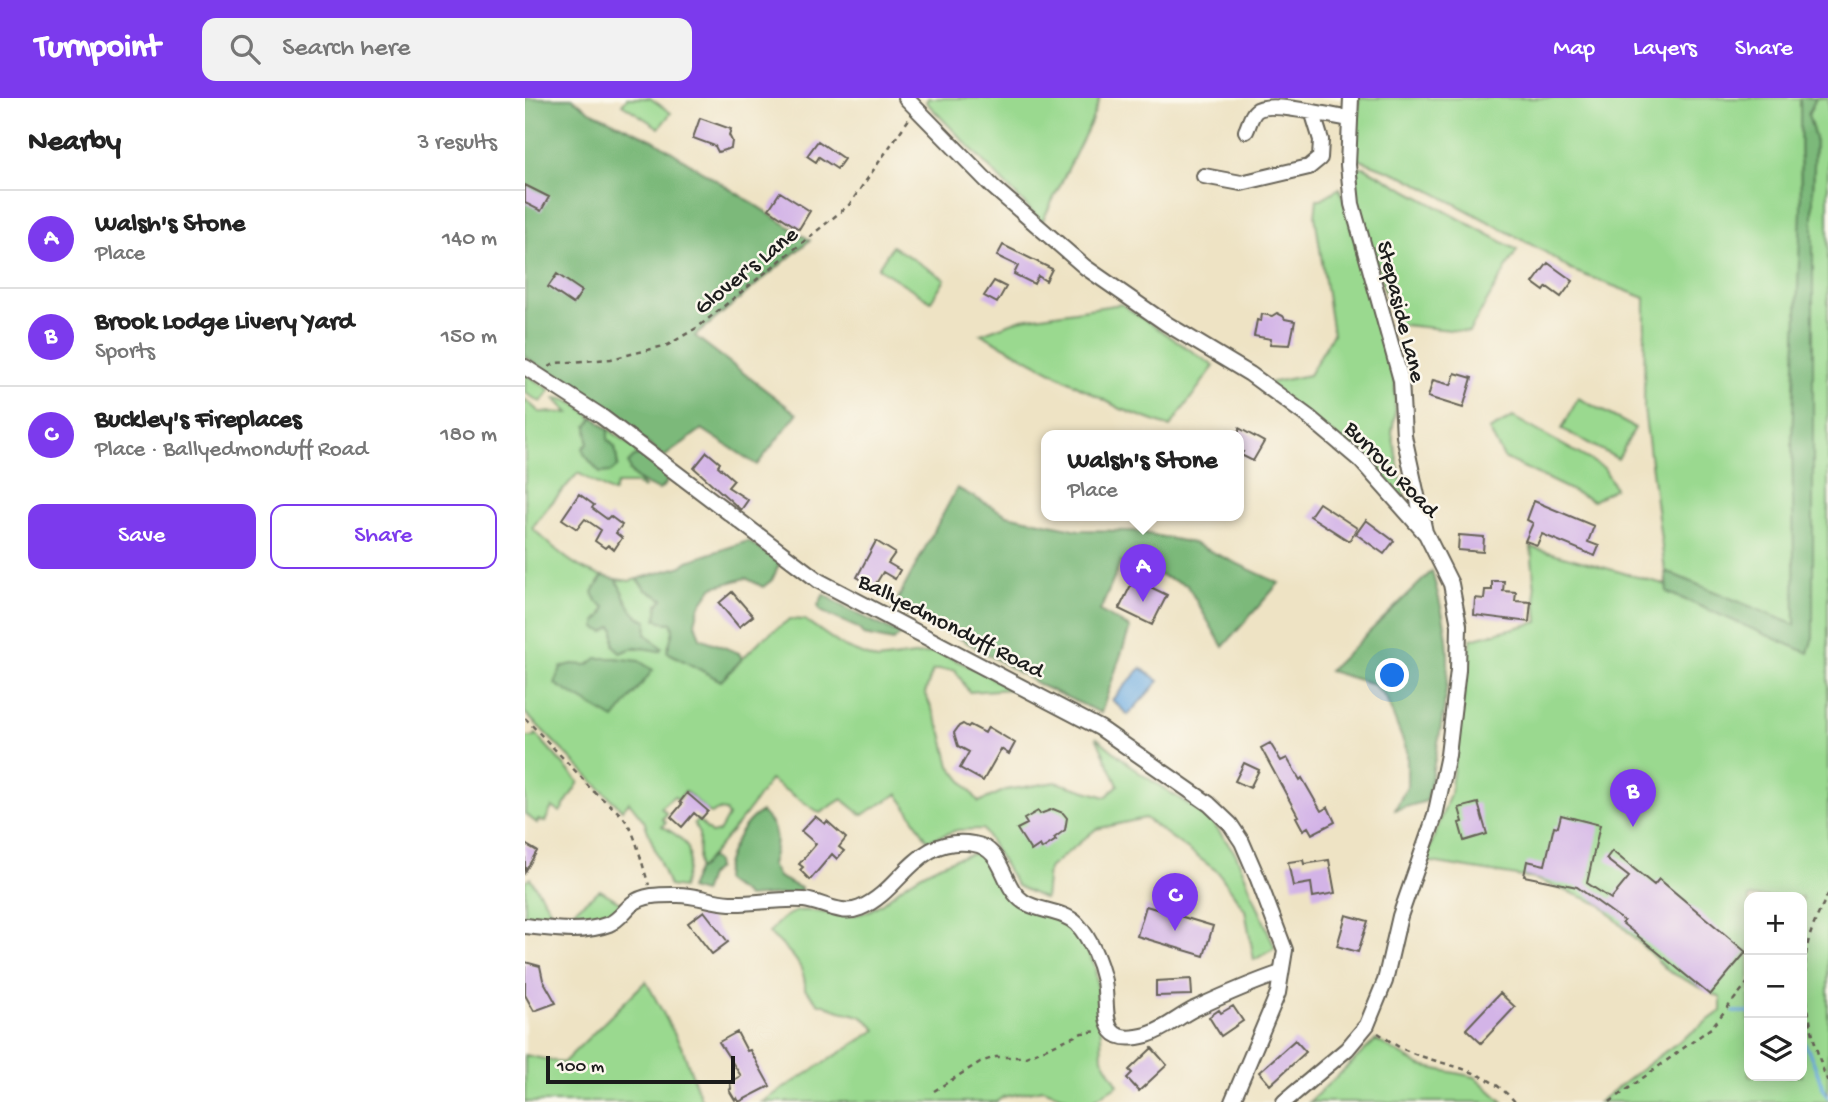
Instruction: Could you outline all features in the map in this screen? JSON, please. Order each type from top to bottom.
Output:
[{"type":"street","name":"Stepaside Lane","points":[[1351,98],[1348,165],[1352,204],[1401,380],[1404,436],[1426,534]]},
{"type":"street","name":"Burrow Road","points":[[911,103],[993,187],[1085,267],[1167,324],[1250,374],[1310,418],[1362,462],[1426,534],[1451,584],[1459,625],[1458,670],[1448,755],[1435,816],[1400,916],[1385,981],[1367,1025],[1347,1049],[1284,1102]]},
{"type":"street","points":[[1246,131],[1255,111],[1262,107],[1280,106],[1349,119]]},
{"type":"street","points":[[1204,176],[1241,183],[1309,167],[1320,158],[1321,149],[1313,114]]},
{"type":"street","name":"Ballyedmonduff Road","points":[[525,367],[601,416],[820,581],[1101,727],[1209,804],[1230,824],[1258,879],[1285,950],[1278,993],[1268,1023],[1232,1102]]},
{"type":"street","points":[[525,926],[586,930],[617,920],[634,903],[649,897],[682,895],[733,903],[807,900],[837,910],[850,911],[869,903],[888,890],[901,872],[921,856],[945,845],[965,843],[990,850],[1015,895],[1024,902],[1075,922],[1084,933],[1102,974],[1105,1019],[1109,1030],[1124,1037],[1149,1034],[1195,1009],[1281,973]]},
{"type":"path","name":"Glover's Lane","points":[[547,368],[556,363],[611,359],[668,345],[698,327],[849,205],[911,103]]},
{"type":"path","points":[[525,718],[582,778],[588,788],[597,793],[629,826],[650,888],[649,897]]},
{"type":"path","points":[[1828,894],[1813,925],[1806,954],[1806,989],[1813,1030],[1828,1082]]},
{"type":"path","points":[[1610,1102],[1711,1028],[1744,987]]},
{"type":"path","points":[[1367,1025],[1401,1048],[1464,1068],[1488,1079],[1515,1102]]},
{"type":"path","points":[[934,1091],[979,1062],[996,1057],[1026,1056],[1082,1033],[1109,1030]]},
{"type":"green space","points":[[525,98],[572,98],[590,111],[653,140],[810,240],[695,336],[797,414],[757,465],[702,429],[664,457],[592,398],[525,357]]},
{"type":"green space","points":[[627,98],[650,98],[671,113],[659,128],[622,104]]},
{"type":"green space","points":[[928,98],[1100,98],[1042,222],[926,102]]},
{"type":"green space","points":[[1359,98],[1800,98],[1795,626],[1665,571],[1644,409],[1645,298],[1571,270],[1545,252],[1405,177],[1355,158]]},
{"type":"green space","points":[[1800,98],[1816,98],[1808,115],[1815,138],[1813,637],[1808,653],[1667,592],[1665,571],[1795,625],[1792,439],[1801,210]]},
{"type":"green space","points":[[1816,98],[1828,98],[1828,1102],[1599,1102],[1721,1011],[1721,998],[1668,971],[1600,904],[1535,879],[1425,861],[1450,794],[1471,639],[1538,622],[1531,547],[1667,585],[1667,592],[1717,613],[1813,637],[1815,139],[1808,115]]},
{"type":"green space","points":[[1364,167],[1517,250],[1469,332],[1395,324],[1359,208],[1353,168]]},
{"type":"green space","points":[[1340,188],[1395,383],[1392,433],[1405,500],[1268,383],[1309,375],[1333,334],[1315,216],[1317,199]]},
{"type":"green space","points":[[892,246],[945,279],[931,301],[878,268]]},
{"type":"green space","points":[[1121,304],[1214,366],[1170,427],[1121,409],[981,334],[1022,319]]},
{"type":"green space","points":[[525,374],[550,390],[541,402],[525,393]]},
{"type":"green space","points":[[1578,398],[1635,428],[1618,459],[1562,429]]},
{"type":"green space","points":[[525,399],[539,412],[569,413],[555,399],[581,407],[589,415],[618,466],[615,447],[608,440],[608,430],[603,425],[642,454],[629,471],[644,487],[617,484],[613,493],[578,473],[532,528],[573,563],[603,576],[598,583],[604,608],[596,622],[604,632],[611,626],[614,638],[627,649],[644,647],[659,651],[646,634],[647,622],[632,610],[616,579],[637,579],[646,590],[663,599],[661,622],[672,623],[673,631],[667,652],[721,680],[761,640],[790,619],[805,620],[844,647],[877,660],[937,652],[978,670],[1011,689],[969,692],[955,670],[933,670],[925,693],[942,733],[950,766],[979,802],[1006,790],[1056,782],[1106,797],[1118,785],[1096,737],[1140,773],[1208,817],[1236,854],[1275,948],[1254,960],[1245,910],[1218,872],[1145,818],[1096,829],[1048,869],[1045,899],[1017,886],[983,829],[957,830],[928,841],[898,794],[862,815],[842,799],[820,813],[770,780],[746,814],[700,869],[699,834],[694,823],[698,820],[712,834],[719,832],[728,816],[725,811],[718,810],[711,814],[685,791],[678,800],[674,796],[661,807],[667,814],[662,819],[666,822],[662,826],[681,839],[689,851],[682,888],[669,886],[644,821],[629,802],[622,810],[525,713]]},
{"type":"green space","points":[[594,417],[608,430],[608,440],[615,447],[618,466],[611,472],[600,473],[584,454],[583,448],[588,443],[587,426]]},
{"type":"green space","points":[[1513,417],[1604,468],[1615,488],[1593,501],[1504,458],[1489,430]]},
{"type":"green space","points":[[642,454],[661,467],[667,476],[666,484],[659,490],[639,481],[629,469],[628,463]]},
{"type":"green space","points":[[957,488],[1007,515],[1079,530],[1134,531],[1193,543],[1279,583],[1223,647],[1187,585],[1121,562],[1100,611],[1130,628],[1101,713],[1042,686],[961,639],[893,608]]},
{"type":"green space","points":[[748,541],[780,563],[772,580],[763,587],[746,578],[713,587],[699,607],[695,623],[700,638],[739,653],[742,659],[721,681],[667,652],[673,631],[672,623],[656,619],[658,605],[663,599],[646,590],[637,579],[682,566],[688,561]]},
{"type":"green space","points":[[1432,571],[1448,650],[1443,714],[1427,801],[1395,810],[1407,786],[1407,751],[1386,698],[1373,684],[1329,671]]},
{"type":"green space","points":[[603,576],[616,579],[632,609],[647,621],[646,634],[662,648],[659,651],[636,647],[620,653],[614,645],[612,626],[604,632],[596,628],[596,622],[604,613],[605,607],[596,601],[593,592]]},
{"type":"green space","points":[[824,594],[847,609],[901,635],[893,641],[864,635],[858,628],[820,611],[818,605]]},
{"type":"green space","points":[[597,658],[639,661],[653,670],[614,719],[555,684],[561,667],[572,664],[588,665]]},
{"type":"green space","points":[[536,734],[579,782],[560,812],[552,807],[545,822],[538,820],[537,823],[525,814],[525,737],[534,737]]},
{"type":"green space","points":[[761,812],[774,830],[775,849],[771,864],[778,877],[801,888],[800,893],[747,897],[724,880],[727,862],[735,842],[747,823]]},
{"type":"green space","points":[[976,853],[988,861],[1004,888],[1063,920],[1087,948],[1095,967],[1102,1058],[1118,1085],[1090,1102],[1078,1102],[1043,1089],[1003,1097],[996,1102],[762,1102],[876,1030],[858,1015],[819,1004],[805,989],[799,964],[769,933],[781,920],[803,910],[849,916],[869,911],[929,870],[956,858]]},
{"type":"green space","points":[[710,857],[716,862],[717,868],[709,876],[703,893],[689,889],[698,868]]},
{"type":"green space","points":[[530,878],[557,920],[600,890],[623,904],[624,908],[601,921],[571,924],[525,922],[525,881]]},
{"type":"green space","points":[[646,981],[683,1050],[702,1102],[525,1102],[525,1055],[563,1063]]},
{"type":"green space","points":[[1376,1040],[1421,1066],[1475,1077],[1503,1102],[1309,1102]]},
{"type":"water","points":[[1141,668],[1159,681],[1128,715],[1112,700]]},
{"type":"building","points":[[700,118],[731,129],[731,148],[718,152],[715,146],[693,138]]},
{"type":"building","points":[[818,141],[844,159],[837,169],[819,157],[816,162],[807,156]]},
{"type":"building","points":[[525,185],[549,197],[541,211],[525,203]]},
{"type":"building","points":[[780,192],[810,211],[799,229],[769,209]]},
{"type":"building","points":[[1003,245],[1052,269],[1046,281],[1038,276],[1034,284],[1014,274],[1018,266],[997,256]]},
{"type":"building","points":[[1548,263],[1573,281],[1561,297],[1547,287],[1544,291],[1533,283]]},
{"type":"building","points":[[557,274],[582,291],[573,304],[548,287]]},
{"type":"building","points":[[994,281],[1006,287],[997,303],[984,296]]},
{"type":"building","points":[[1277,313],[1285,319],[1295,321],[1290,345],[1270,344],[1271,339],[1254,336],[1257,320],[1261,321],[1262,314],[1272,316]]},
{"type":"building","points":[[1455,373],[1472,378],[1463,408],[1428,397],[1433,380],[1451,385]]},
{"type":"building","points":[[1244,431],[1264,442],[1253,461],[1244,456]]},
{"type":"building","points":[[707,452],[734,480],[728,487],[748,500],[741,510],[694,468]]},
{"type":"building","points":[[579,494],[607,519],[610,516],[622,525],[616,533],[622,538],[614,550],[595,541],[601,530],[585,519],[577,529],[562,519]]},
{"type":"building","points":[[1534,501],[1594,526],[1588,542],[1599,546],[1595,556],[1542,534],[1537,545],[1525,541],[1533,523],[1527,520]]},
{"type":"building","points":[[1319,503],[1357,528],[1349,541],[1310,516]]},
{"type":"building","points":[[1366,520],[1394,541],[1384,554],[1356,534]]},
{"type":"building","points":[[1459,535],[1484,537],[1483,552],[1458,550]]},
{"type":"building","points":[[876,541],[895,553],[888,563],[900,570],[895,579],[883,572],[874,587],[857,577]]},
{"type":"building","points":[[1134,579],[1167,595],[1152,625],[1119,609]]},
{"type":"building","points":[[1492,581],[1504,581],[1503,591],[1516,592],[1515,601],[1531,602],[1529,622],[1474,615],[1475,598],[1484,599],[1485,590],[1492,590]]},
{"type":"building","points":[[732,592],[753,616],[739,627],[719,603]]},
{"type":"building","points":[[963,724],[985,733],[988,727],[1015,743],[1009,754],[1001,749],[983,781],[960,768],[969,752],[958,746],[954,733]]},
{"type":"building","points":[[1270,743],[1281,761],[1287,758],[1300,780],[1302,778],[1321,811],[1328,807],[1335,822],[1312,834],[1308,827],[1303,830],[1261,748]]},
{"type":"building","points":[[1244,763],[1259,770],[1250,788],[1235,781]]},
{"type":"building","points":[[687,793],[708,811],[701,819],[694,813],[682,827],[671,817]]},
{"type":"building","points":[[1478,803],[1487,834],[1464,841],[1459,823],[1463,822],[1459,808]]},
{"type":"building","points":[[1053,809],[1067,818],[1065,830],[1042,849],[1040,845],[1031,851],[1017,829],[1027,824],[1024,819],[1038,811],[1040,814]]},
{"type":"building","points":[[1561,815],[1600,825],[1587,883],[1611,899],[1629,877],[1606,859],[1612,851],[1654,885],[1659,879],[1744,950],[1744,954],[1710,995],[1622,923],[1624,921],[1577,887],[1524,876],[1527,861],[1545,865],[1554,826],[1558,827]]},
{"type":"building","points":[[815,816],[825,824],[827,821],[846,838],[839,847],[844,851],[837,859],[832,854],[810,880],[800,870],[803,867],[799,864],[816,844],[801,831]]},
{"type":"building","points":[[525,844],[537,851],[525,872]]},
{"type":"building","points":[[1303,860],[1304,864],[1329,860],[1335,893],[1313,897],[1311,883],[1293,886],[1288,862]]},
{"type":"building","points":[[1146,906],[1213,926],[1204,956],[1137,936]]},
{"type":"building","points":[[704,911],[728,942],[712,954],[688,923]]},
{"type":"building","points":[[1346,915],[1368,921],[1358,952],[1337,946]]},
{"type":"building","points":[[525,962],[540,966],[543,980],[556,1003],[534,1011],[525,995]]},
{"type":"building","points":[[1191,979],[1192,995],[1156,996],[1156,981]]},
{"type":"building","points":[[1500,993],[1515,1007],[1481,1043],[1466,1029]]},
{"type":"building","points":[[1233,1006],[1243,1021],[1221,1036],[1209,1017],[1219,1010],[1221,1013]]},
{"type":"building","points":[[737,1032],[770,1086],[739,1102],[729,1090],[730,1082],[741,1076],[719,1042]]},
{"type":"building","points":[[1295,1040],[1306,1052],[1270,1085],[1259,1072]]},
{"type":"building","points":[[1152,1048],[1167,1065],[1139,1091],[1127,1078],[1132,1073],[1129,1070]]},
{"type":"waterway","points":[[1734,1012],[1744,1012]]},
{"type":"waterway","points":[[1807,1049],[1828,1097]]},
{"type":"place","name":"Walsh's Stone","points":[[1143,602]]},
{"type":"place","name":"Brook Lodge Livery Yard","points":[[1633,827]]},
{"type":"place","name":"Buckley's Fireplaces","points":[[1175,931]]}]
